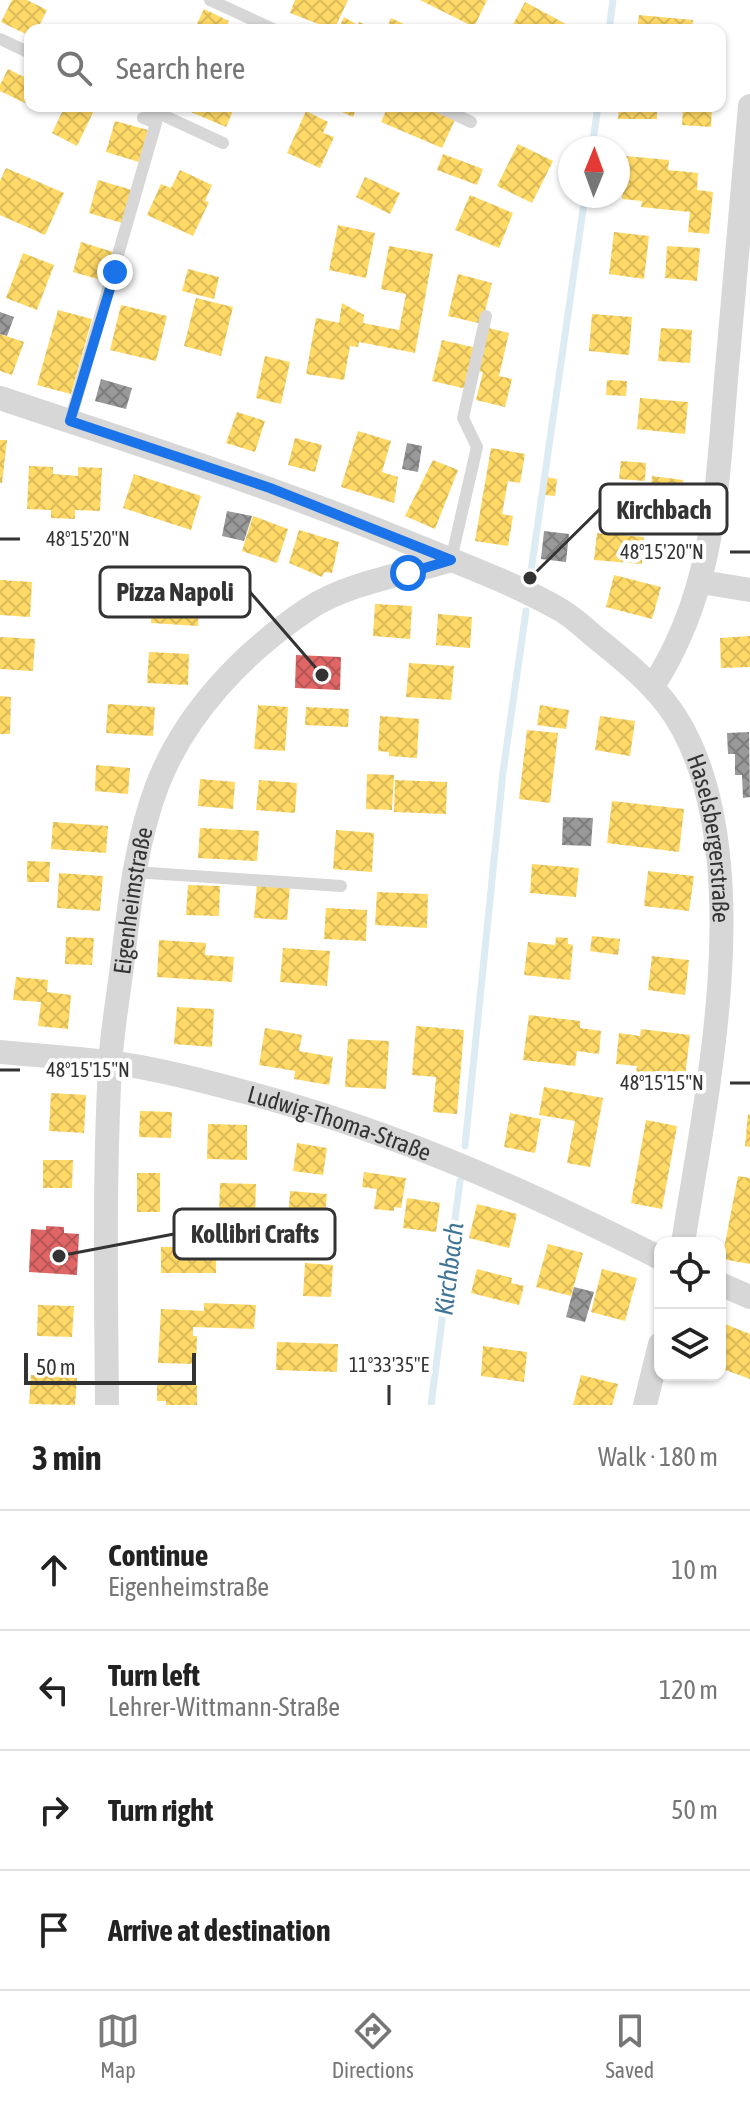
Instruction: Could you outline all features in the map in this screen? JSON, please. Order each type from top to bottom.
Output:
[{"type":"street","points":[[653,686],[673,655],[701,582],[715,505],[750,106]]},
{"type":"street","name":"Haselsbergerstraße","points":[[0,398],[270,488],[451,560],[562,610],[653,686],[683,726],[705,785],[720,868],[720,952],[715,1029],[684,1237]]},
{"type":"street","name":"Eigenheimstraße","points":[[107,1405],[105,1206],[110,1062],[135,856],[157,785],[178,744],[217,689],[254,649],[311,607],[338,594],[451,560]]},
{"type":"street","points":[[701,582],[750,590]]},
{"type":"street","name":"Ludwig-Thoma-Straße","points":[[0,1052],[110,1062],[199,1080],[318,1111],[440,1156],[545,1200],[654,1255]]},
{"type":"street","points":[[726,1287],[750,1297]]},
{"type":"street","points":[[645,1405],[654,1368]]},
{"type":"lane","points":[[210,0],[262,24]]},
{"type":"lane","points":[[0,39],[24,50]]},
{"type":"lane","points":[[143,112],[223,143]]},
{"type":"lane","points":[[70,421],[156,123],[143,112]]},
{"type":"lane","points":[[450,112],[471,122]]},
{"type":"lane","points":[[451,560],[477,447],[463,418],[486,316]]},
{"type":"lane","points":[[134,872],[341,886]]},
{"type":"building: Homes","points":[[12,0],[27,0],[47,10],[40,24],[24,24],[24,33],[1,22]]},
{"type":"building: Homes","points":[[295,0],[348,0],[337,24],[318,24],[290,13]]},
{"type":"building: Homes","points":[[420,0],[487,0],[475,24],[468,24]]},
{"type":"building: Homes","points":[[525,2],[566,24],[513,24]]},
{"type":"building: Homes","points":[[204,9],[229,21],[228,24],[197,24]]},
{"type":"building: Homes","points":[[639,15],[693,20],[693,24],[638,24]]},
{"type":"building: Homes","points":[[344,17],[356,24],[341,24]]},
{"type":"building: Homes","points":[[391,18],[404,24],[388,24]]},
{"type":"building: Homes","points":[[8,69],[24,77],[24,103],[0,91]]},
{"type":"building: Homes","points":[[62,112],[93,112],[77,146],[52,133]]},
{"type":"building: Homes","points":[[191,112],[232,112],[226,127]]},
{"type":"building: Homes","points":[[306,112],[328,122],[323,133],[334,137],[320,168],[287,153]]},
{"type":"building: Homes","points":[[385,112],[437,112],[455,120],[442,148],[381,122]]},
{"type":"building: Homes","points":[[619,112],[657,112],[657,119],[618,119]]},
{"type":"building: Homes","points":[[683,112],[712,112],[711,127],[682,125]]},
{"type":"building: Homes","points":[[115,121],[148,130],[139,162],[106,152]]},
{"type":"building: Homes","points":[[518,144],[553,161],[532,203],[497,186]]},
{"type":"building: Homes","points":[[443,154],[483,169],[477,185],[437,170]]},
{"type":"building: Homes","points":[[630,156],[669,160],[668,170],[698,173],[697,190],[713,192],[709,234],[688,232],[690,212],[641,207],[642,201],[630,200]]},
{"type":"building: Homes","points":[[6,168],[64,193],[45,235],[0,215],[0,181]]},
{"type":"building: Homes","points":[[180,170],[212,185],[205,201],[209,202],[193,236],[147,215],[161,184],[171,188]]},
{"type":"building: Homes","points":[[365,177],[400,193],[390,214],[356,197]]},
{"type":"building: Homes","points":[[98,180],[132,190],[122,223],[89,213]]},
{"type":"building: Homes","points":[[470,195],[513,213],[499,248],[455,230]]},
{"type":"building: Homes","points":[[338,225],[375,233],[366,278],[329,270]]},
{"type":"building: Homes","points":[[614,232],[649,236],[644,279],[609,274]]},
{"type":"building: Homes","points":[[81,242],[113,252],[105,281],[73,272]]},
{"type":"building: Homes","points":[[389,246],[433,254],[415,353],[359,342],[358,347],[350,346],[344,380],[306,374],[316,318],[339,323],[342,303],[364,315],[363,323],[399,330],[406,294],[381,289]]},
{"type":"building: Homes","points":[[667,246],[700,248],[697,281],[665,278]]},
{"type":"building: Homes","points":[[23,253],[54,265],[37,310],[6,298]]},
{"type":"building: Homes","points":[[188,269],[219,277],[214,299],[182,291]]},
{"type":"building: Homes","points":[[458,274],[492,283],[482,324],[448,316]]},
{"type":"building: Homes","points":[[196,298],[233,307],[221,356],[184,346]]},
{"type":"building: Homes","points":[[121,305],[167,316],[156,361],[110,350]]},
{"type":"building: Homes","points":[[58,310],[92,319],[71,394],[37,385]]},
{"type":"building: Homes","points":[[592,314],[632,317],[629,355],[589,351]]},
{"type":"building: Homes","points":[[489,328],[509,333],[499,376],[512,379],[505,407],[476,400]]},
{"type":"building: Homes","points":[[661,328],[692,330],[690,363],[658,361]]},
{"type":"building: Homes","points":[[0,334],[24,342],[12,375],[0,371]]},
{"type":"building: Homes","points":[[442,340],[477,348],[467,389],[432,381]]},
{"type":"building: Homes","points":[[265,356],[290,362],[281,404],[256,398]]},
{"type":"building: Homes","points":[[607,380],[627,381],[626,396],[606,395]]},
{"type":"building: Homes","points":[[640,398],[688,402],[685,434],[637,429]]},
{"type":"building: Homes","points":[[237,412],[265,421],[255,452],[226,443]]},
{"type":"building: Homes","points":[[358,431],[391,441],[382,472],[398,477],[394,503],[341,487]]},
{"type":"building: Homes","points":[[295,438],[322,445],[315,472],[288,465]]},
{"type":"building: Homes","points":[[0,440],[7,440],[2,483],[0,483]]},
{"type":"building: Homes","points":[[491,448],[525,454],[520,483],[508,481],[502,514],[513,516],[508,546],[475,541]]},
{"type":"building: Homes","points":[[433,460],[458,470],[435,529],[405,516]]},
{"type":"building: Homes","points":[[621,461],[646,463],[645,481],[619,479]]},
{"type":"building: Homes","points":[[29,466],[53,467],[53,474],[78,476],[78,467],[102,468],[100,511],[75,510],[75,519],[51,518],[51,510],[27,509]]},
{"type":"building: Homes","points":[[134,474],[201,496],[191,530],[123,508]]},
{"type":"building: Homes","points":[[652,476],[683,480],[678,527],[647,523]]},
{"type":"building: Homes","points":[[546,477],[557,479],[555,496],[544,495]]},
{"type":"building: Homes","points":[[253,516],[288,529],[277,563],[242,551]]},
{"type":"building: Homes","points":[[299,530],[339,542],[332,573],[324,572],[322,577],[289,563]]},
{"type":"building: Homes","points":[[597,533],[644,537],[642,564],[594,560]]},
{"type":"building: Homes","points":[[614,575],[661,587],[652,619],[606,607]]},
{"type":"building: Homes","points":[[0,580],[32,582],[30,617],[0,615]]},
{"type":"building: Homes","points":[[153,587],[200,590],[198,626],[151,623]]},
{"type":"building: Homes","points":[[375,604],[412,606],[410,639],[373,636]]},
{"type":"building: Homes","points":[[438,614],[472,617],[470,648],[436,645]]},
{"type":"building: Homes","points":[[750,636],[750,667],[721,668],[720,638]]},
{"type":"building: Homes","points":[[0,637],[35,639],[33,671],[0,669]]},
{"type":"building: Homes","points":[[149,652],[189,654],[188,685],[147,683]]},
{"type":"building: Homes","points":[[409,663],[454,666],[451,700],[406,697]]},
{"type":"building: Homes","points":[[0,696],[11,697],[10,734],[0,734]]},
{"type":"building: Homes","points":[[108,704],[155,707],[153,736],[106,733]]},
{"type":"building: Homes","points":[[258,705],[288,707],[285,751],[254,749]]},
{"type":"building: Homes","points":[[540,705],[569,710],[566,729],[537,725]]},
{"type":"building: Homes","points":[[306,707],[349,709],[348,727],[305,725]]},
{"type":"building: Homes","points":[[380,716],[419,719],[417,758],[389,756],[389,752],[378,751]]},
{"type":"building: Homes","points":[[600,716],[635,721],[630,756],[595,750]]},
{"type":"building: Homes","points":[[527,730],[558,733],[550,803],[519,799]]},
{"type":"building: Homes","points":[[96,765],[130,768],[128,794],[95,791]]},
{"type":"building: Homes","points":[[367,774],[394,775],[392,810],[366,809]]},
{"type":"building: Homes","points":[[200,779],[235,782],[233,809],[198,806]]},
{"type":"building: Homes","points":[[259,780],[297,783],[295,813],[256,810]]},
{"type":"building: Homes","points":[[395,780],[447,782],[446,814],[394,812]]},
{"type":"building: Homes","points":[[612,801],[684,809],[679,852],[607,843]]},
{"type":"building: Homes","points":[[53,822],[108,826],[106,853],[51,849]]},
{"type":"building: Homes","points":[[200,828],[259,831],[257,861],[198,858]]},
{"type":"building: Homes","points":[[336,830],[374,833],[372,872],[333,869]]},
{"type":"building: Homes","points":[[27,861],[50,862],[49,882],[27,882]]},
{"type":"building: Homes","points":[[532,864],[579,868],[576,897],[530,893]]},
{"type":"building: Homes","points":[[648,871],[694,876],[689,911],[644,906]]},
{"type":"building: Homes","points":[[59,873],[103,876],[100,911],[57,908]]},
{"type":"building: Homes","points":[[257,884],[290,886],[287,920],[254,918]]},
{"type":"building: Homes","points":[[188,885],[220,886],[219,916],[186,915]]},
{"type":"building: Homes","points":[[377,892],[428,894],[427,928],[375,925]]},
{"type":"building: Homes","points":[[326,908],[367,910],[366,941],[324,939]]},
{"type":"building: Homes","points":[[592,936],[620,939],[618,955],[590,951]]},
{"type":"building: Homes","points":[[66,937],[94,938],[92,965],[65,964]]},
{"type":"building: Homes","points":[[556,937],[568,938],[568,944],[573,945],[570,980],[524,975],[528,942],[555,945]]},
{"type":"building: Homes","points":[[159,940],[206,943],[205,955],[234,957],[232,982],[157,977]]},
{"type":"building: Homes","points":[[283,948],[330,951],[327,986],[280,982]]},
{"type":"building: Homes","points":[[652,956],[689,960],[685,995],[648,990]]},
{"type":"building: Homes","points":[[16,977],[48,980],[47,992],[71,995],[68,1029],[38,1026],[41,1002],[13,1000]]},
{"type":"building: Homes","points":[[177,1007],[214,1009],[212,1047],[174,1044]]},
{"type":"building: Homes","points":[[529,1015],[580,1021],[580,1028],[601,1031],[599,1054],[577,1051],[575,1066],[523,1060]]},
{"type":"building: Homes","points":[[416,1026],[464,1030],[457,1114],[433,1112],[436,1077],[412,1075]]},
{"type":"building: Homes","points":[[265,1028],[302,1035],[299,1051],[333,1057],[329,1085],[294,1079],[295,1071],[259,1065]]},
{"type":"building: Homes","points":[[641,1029],[690,1035],[685,1077],[636,1072],[637,1066],[616,1064],[619,1033],[640,1036]]},
{"type":"building: Homes","points":[[348,1039],[389,1041],[386,1089],[345,1087]]},
{"type":"building: Homes","points":[[544,1087],[603,1098],[590,1167],[567,1163],[575,1121],[539,1115]]},
{"type":"building: Homes","points":[[51,1093],[86,1095],[84,1133],[49,1131]]},
{"type":"building: Homes","points":[[140,1111],[172,1112],[171,1138],[139,1137]]},
{"type":"building: Homes","points":[[510,1113],[541,1119],[535,1153],[504,1147]]},
{"type":"building: Homes","points":[[750,1115],[750,1147],[745,1146]]},
{"type":"building: Homes","points":[[646,1120],[677,1126],[662,1209],[631,1203]]},
{"type":"building: Homes","points":[[208,1124],[247,1125],[247,1160],[207,1159]]},
{"type":"building: Homes","points":[[297,1143],[327,1148],[323,1175],[293,1171]]},
{"type":"building: Homes","points":[[43,1160],[73,1160],[72,1188],[43,1188]]},
{"type":"building: Homes","points":[[364,1172],[406,1178],[401,1208],[394,1207],[394,1211],[374,1209],[377,1189],[362,1187]]},
{"type":"building: Homes","points":[[137,1173],[160,1173],[160,1212],[137,1212]]},
{"type":"building: Homes","points":[[738,1176],[750,1178],[750,1264],[726,1260],[726,1238]]},
{"type":"building: Homes","points":[[220,1183],[256,1184],[255,1216],[219,1215]]},
{"type":"building: Homes","points":[[290,1191],[327,1194],[324,1225],[288,1222]]},
{"type":"building: Homes","points":[[407,1198],[440,1203],[436,1232],[403,1228]]},
{"type":"building: Homes","points":[[477,1204],[517,1214],[509,1248],[469,1238]]},
{"type":"building: Homes","points":[[548,1244],[583,1253],[571,1296],[536,1287]]},
{"type":"building: Homes","points":[[161,1247],[216,1247],[216,1273],[161,1273]]},
{"type":"building: Homes","points":[[305,1263],[333,1265],[331,1297],[303,1296]]},
{"type":"building: Homes","points":[[477,1269],[512,1278],[511,1283],[524,1286],[519,1305],[471,1293]]},
{"type":"building: Homes","points":[[602,1269],[637,1278],[625,1321],[591,1312]]},
{"type":"building: Homes","points":[[204,1303],[256,1305],[254,1329],[193,1327],[193,1336],[197,1336],[196,1364],[158,1363],[161,1309],[204,1311]]},
{"type":"building: Homes","points":[[38,1305],[74,1306],[72,1337],[37,1336]]},
{"type":"building: Homes","points":[[726,1324],[750,1334],[750,1379],[726,1370]]},
{"type":"building: Homes","points":[[277,1342],[338,1344],[337,1372],[276,1370]]},
{"type":"building: Homes","points":[[483,1346],[527,1352],[524,1382],[481,1376]]},
{"type":"building: Homes","points":[[31,1375],[77,1378],[75,1405],[29,1404]]},
{"type":"building: Homes","points":[[581,1375],[618,1384],[612,1405],[573,1405]]},
{"type":"building: Homes","points":[[157,1384],[197,1385],[197,1405],[166,1405],[166,1401],[157,1401]]},
{"type":"building: Shops","points":[[296,655],[341,657],[340,690],[295,688]]},
{"type":"building: Shops","points":[[46,1226],[64,1227],[64,1233],[79,1234],[77,1275],[29,1272],[31,1229],[46,1230]]},
{"type":"building: Industry","points":[[0,312],[14,317],[7,336],[0,334]]},
{"type":"building: Industry","points":[[101,379],[132,388],[126,409],[95,401]]},
{"type":"building: Industry","points":[[407,443],[422,446],[418,472],[402,469]]},
{"type":"building: Industry","points":[[227,511],[252,516],[244,541],[222,536]]},
{"type":"building: Industry","points":[[544,531],[569,534],[566,562],[541,559]]},
{"type":"building: Industry","points":[[749,732],[750,797],[743,798],[742,775],[735,775],[735,754],[728,754],[727,733]]},
{"type":"building: Industry","points":[[563,817],[593,818],[591,846],[562,845]]},
{"type":"building: Industry","points":[[574,1287],[594,1292],[585,1322],[566,1317]]},
{"type":"waterway","name":"Kirchbach","points":[[610,24],[613,0]]},
{"type":"waterway","name":"Kirchbach","points":[[594,136],[597,112]]},
{"type":"waterway","name":"Kirchbach","points":[[530,578],[583,208]]},
{"type":"waterway","name":"Kirchbach","points":[[465,1146],[503,772],[526,611]]},
{"type":"waterway","name":"Kirchbach","points":[[431,1405],[460,1181]]},
{"type":"place","name":"Kirchbach","points":[[530,578]]},
{"type":"place","name":"Pizza Napoli","points":[[322,675]]},
{"type":"place","name":"Kollibri Crafts","points":[[59,1256]]},
{"type":"route","points":[[115,272],[70,421],[270,488],[451,560],[408,573]]}]
